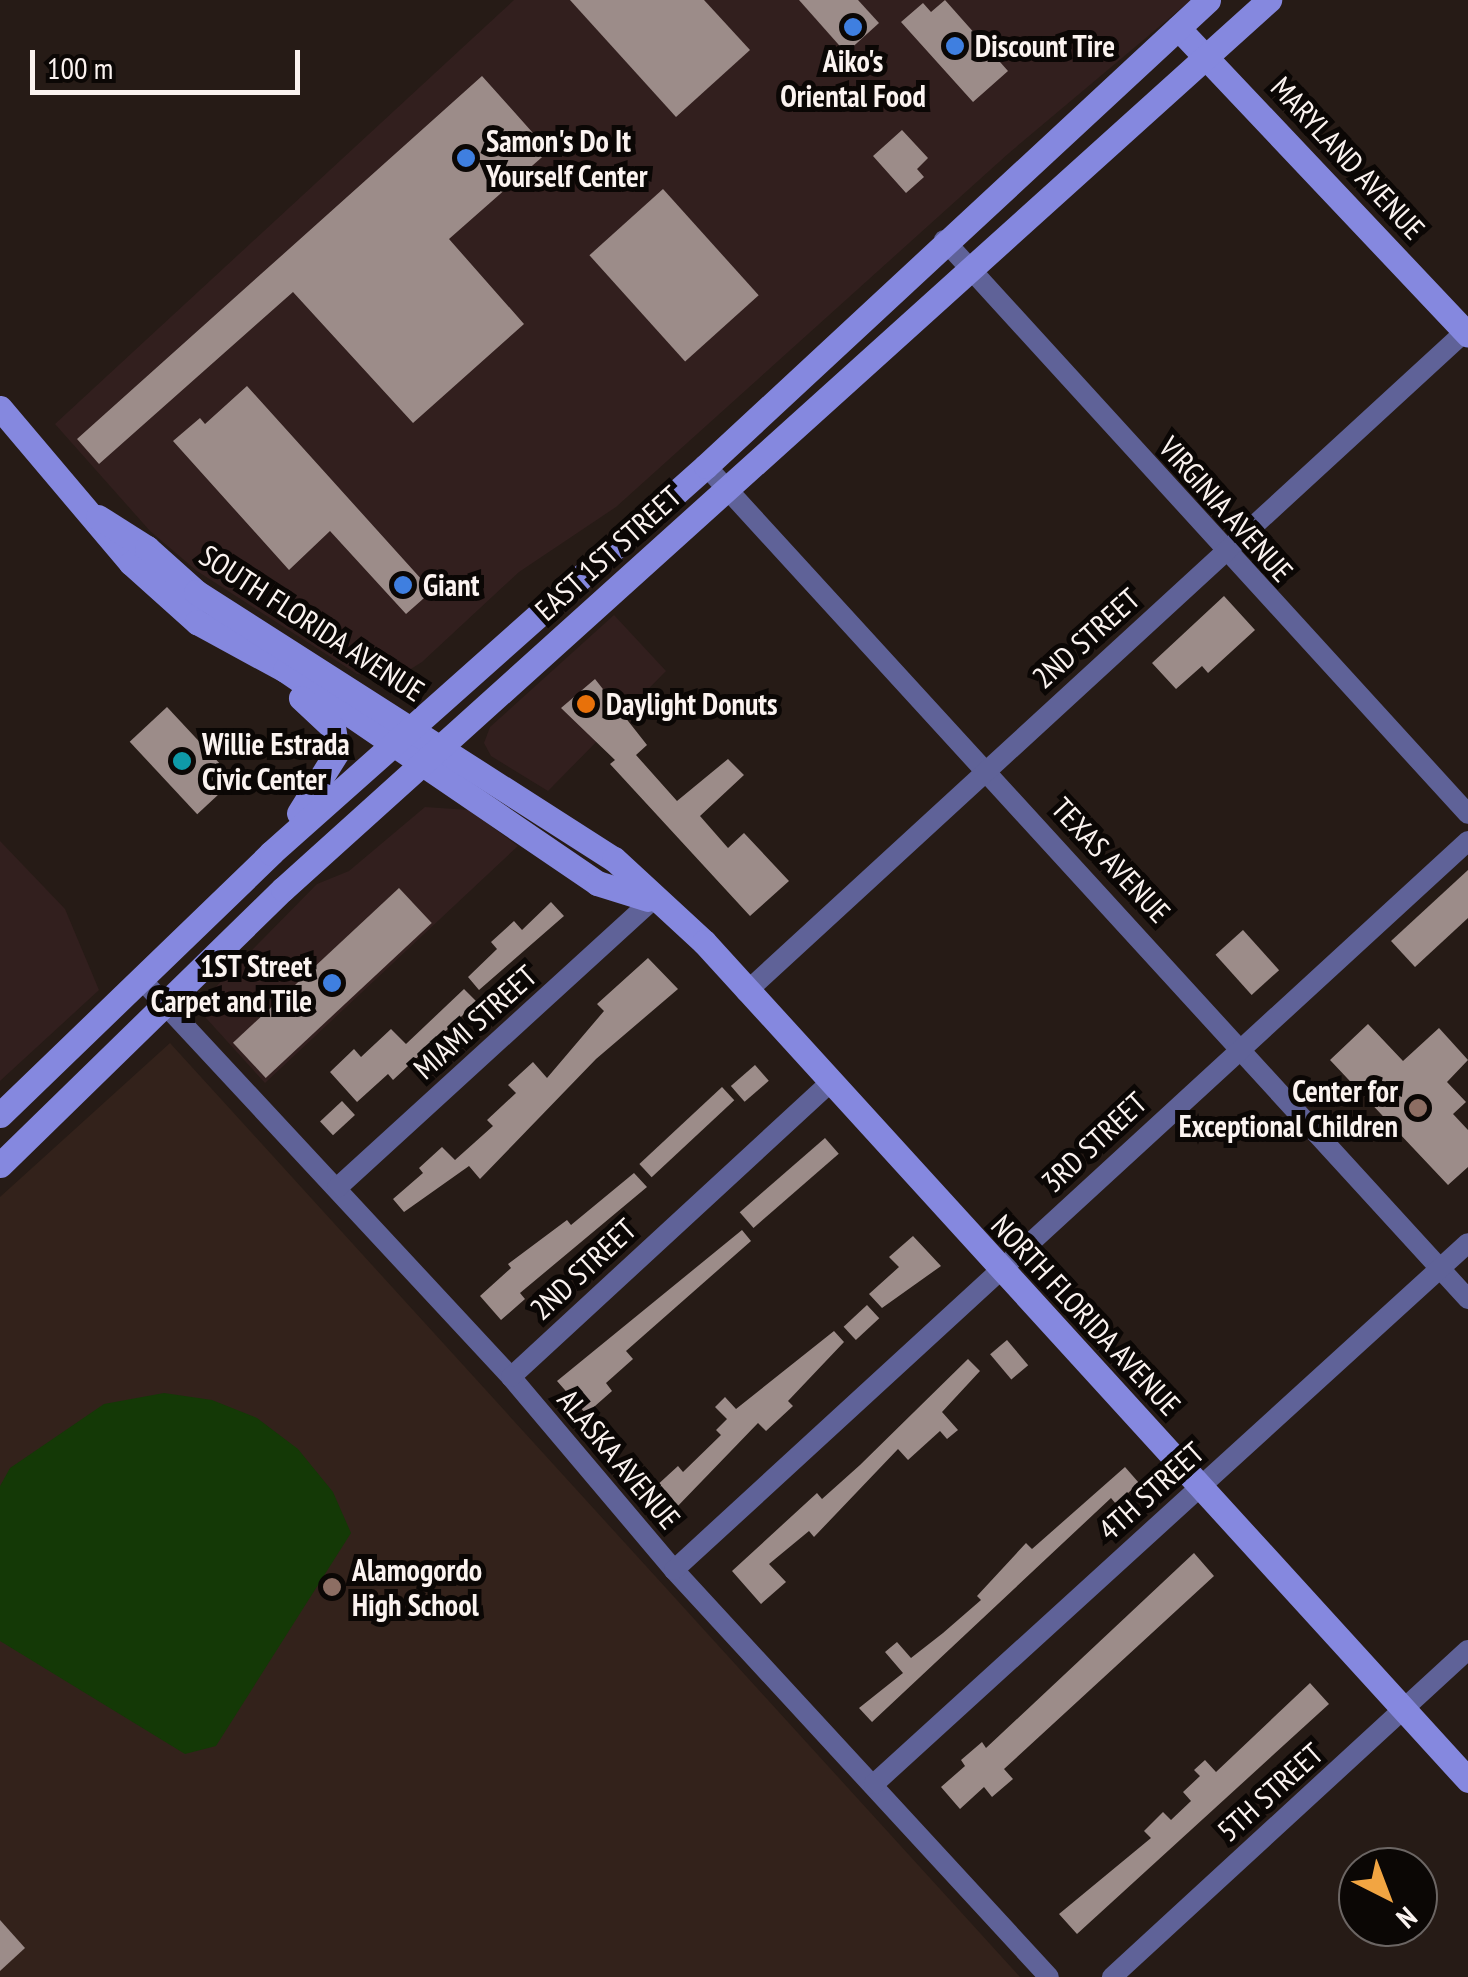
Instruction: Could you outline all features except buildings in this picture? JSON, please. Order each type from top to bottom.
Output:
[{"type":"main road","name":"EAST 1ST STREET","points":[[0,1115],[271,853],[706,466],[944,240],[1208,0]]},
{"type":"main road","name":"EAST 1ST STREET","points":[[0,1165],[420,766],[1269,0]]},
{"type":"main road","name":"MARYLAND AVENUE","points":[[1178,28],[1209,56],[1467,332]]},
{"type":"main road","name":"SOUTH FLORIDA AVENUE","points":[[0,408],[98,517],[131,562],[196,622],[284,670],[390,744]]},
{"type":"main road","name":"SOUTH FLORIDA AVENUE","points":[[98,517],[147,548],[196,592],[443,746]]},
{"type":"main road","points":[[196,622],[333,728],[337,752],[271,853]]},
{"type":"main road","name":"NORTH FLORIDA AVENUE","points":[[390,744],[596,883],[652,900]]},
{"type":"main road","name":"NORTH FLORIDA AVENUE","points":[[443,746],[614,859],[652,900],[704,942],[828,1084],[1468,1780]]},
{"type":"street","name":"VIRGINIA AVENUE","points":[[944,240],[1224,552],[1468,814]]},
{"type":"street","name":"2ND STREET","points":[[746,992],[1467,332]]},
{"type":"street","name":"TEXAS AVENUE","points":[[706,466],[1241,1046],[1468,1299]]},
{"type":"street","name":"3RD STREET","points":[[674,1570],[1468,841]]},
{"type":"street","name":"MIAMI STREET","points":[[337,1188],[652,900]]},
{"type":"street","name":"ALASKA AVENUE","points":[[142,980],[511,1377],[674,1570],[1048,1977]]},
{"type":"street","name":"2ND STREET","points":[[511,1377],[828,1084]]},
{"type":"street","name":"4TH STREET","points":[[874,1784],[1468,1243]]},
{"type":"street","name":"5TH STREET","points":[[1112,1977],[1468,1650]]},
{"type":"shaded area","points":[[514,0],[1191,0],[1009,153],[616,507],[519,572],[422,662],[395,679],[357,674],[197,571],[150,531],[55,424]]},
{"type":"shaded area","points":[[614,615],[666,671],[548,791],[491,756],[484,743],[490,727]]},
{"type":"shaded area","points":[[425,807],[469,810],[518,846],[265,1083],[196,1007],[317,884],[349,871]]},
{"type":"shaded area","points":[[0,841],[65,909],[99,990],[0,1081]]},
{"type":"shaded area","name":"Alamogordo High School","points":[[170,1043],[1020,1977],[0,1977],[0,1197]]},
{"type":"green space","points":[[164,1393],[212,1400],[257,1418],[298,1449],[333,1492],[351,1533],[216,1746],[185,1754],[0,1641],[0,1486],[10,1468],[104,1404]]},
{"type":"place","name":"Aiko's Oriental Food","points":[[853,27]]},
{"type":"place","name":"Discount Tire","points":[[955,46]]},
{"type":"place","name":"Samon's Do It Yourself Center","points":[[466,158]]},
{"type":"place","name":"Giant","points":[[403,585]]},
{"type":"place","name":"Daylight Donuts","points":[[586,704]]},
{"type":"place","name":"Willie Estrada Civic Center","points":[[182,761]]},
{"type":"place","name":"1ST Street Carpet and Tile","points":[[332,983]]},
{"type":"place","name":"Center for Exceptional Children","points":[[1418,1108]]},
{"type":"place","name":"Alamogordo High School","points":[[332,1587]]}]
